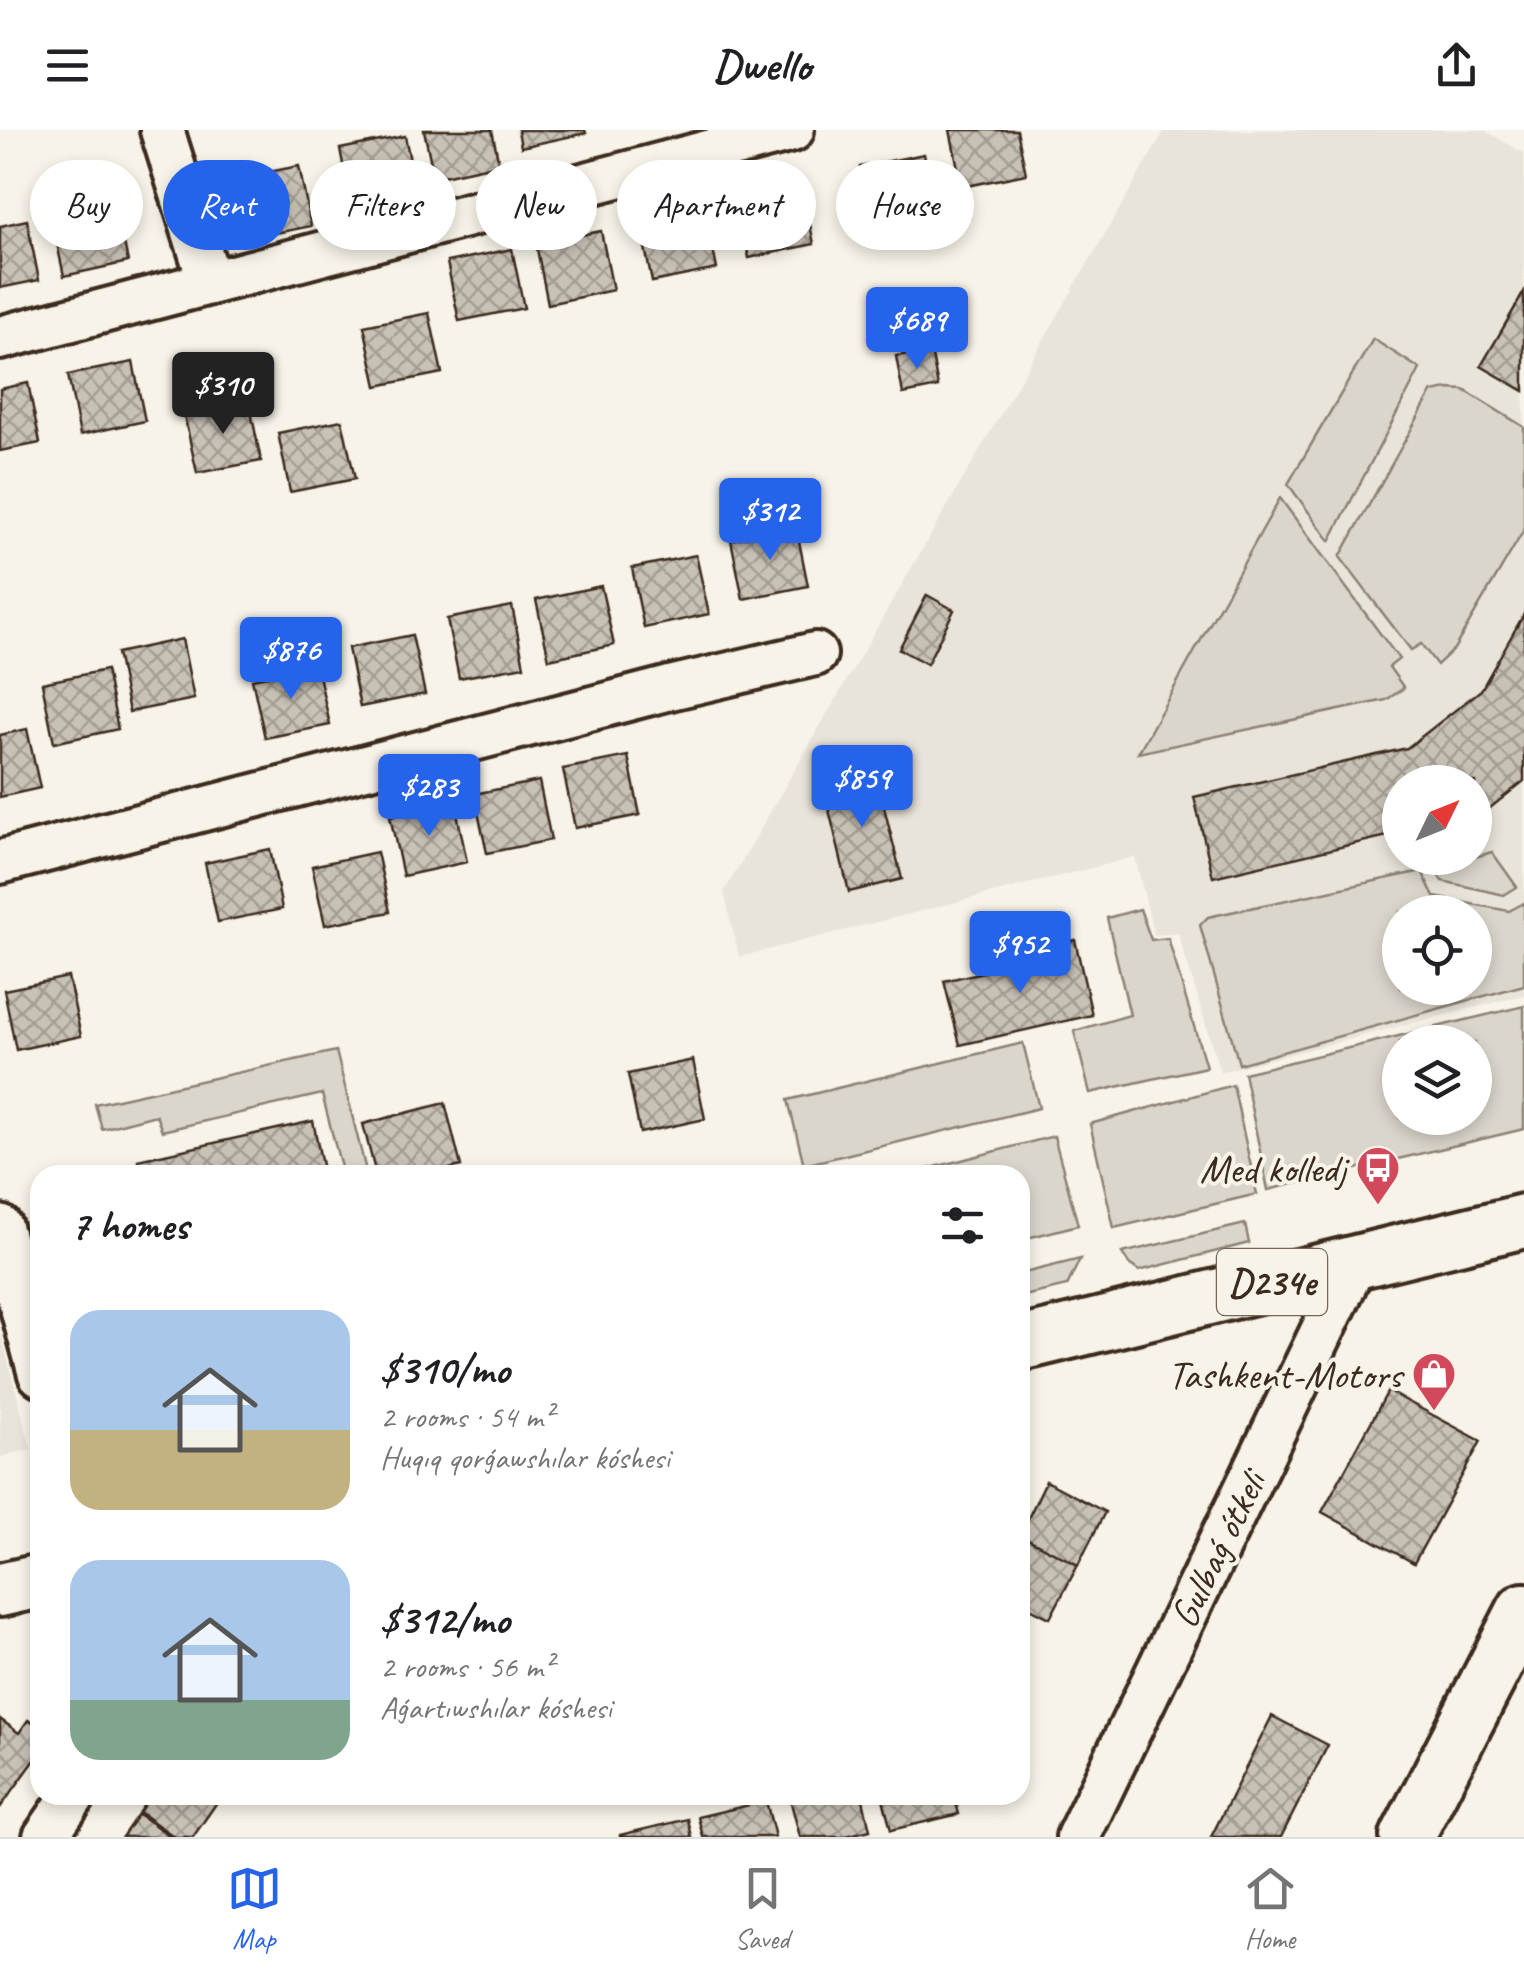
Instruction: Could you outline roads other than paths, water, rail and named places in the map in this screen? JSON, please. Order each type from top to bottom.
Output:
[{"type":"main road","name":"D234e","points":[[1030,1342],[1356,1261],[1515,1230]]},
{"type":"main road","points":[[0,1590],[30,1583]]},
{"type":"main road","points":[[1407,1837],[1508,1678],[1524,1610]]},
{"type":"street","points":[[162,130],[210,283]]},
{"type":"street","points":[[0,338],[792,130]]},
{"type":"street","points":[[0,862],[815,654]]},
{"type":"street","points":[[0,1227],[30,1337]]},
{"type":"street","name":"Gulbaǵ ótkeli","points":[[1078,1837],[1356,1261]]},
{"type":"street","points":[[45,1837],[67,1805]]},
{"type":"place","name":"Med kolledj","points":[[1378,1206]]},
{"type":"place","name":"Tashkent-Motors","points":[[1434,1412]]}]
